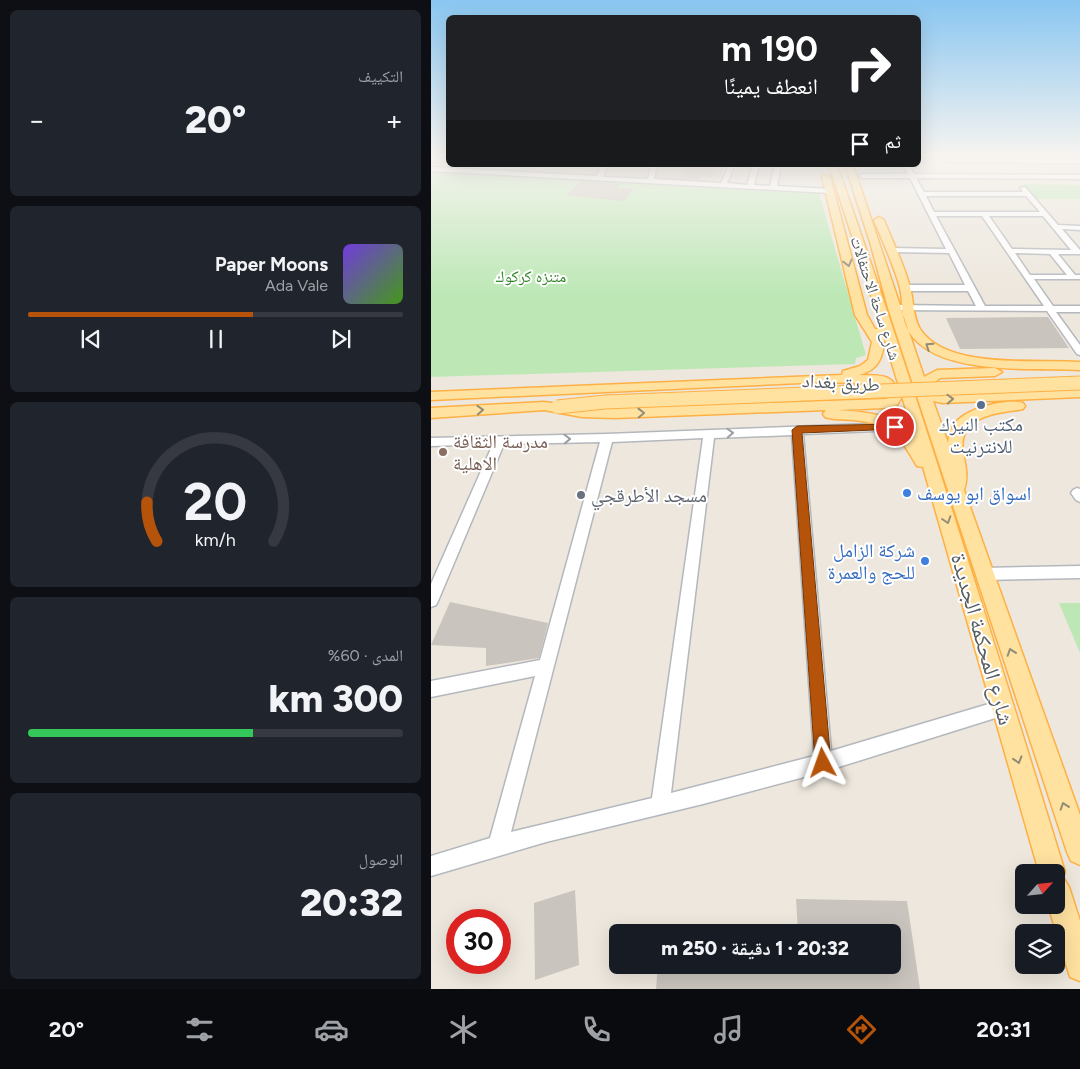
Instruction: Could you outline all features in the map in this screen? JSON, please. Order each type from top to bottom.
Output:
[{"type":"main road","points":[[832,201],[861,315],[878,342]]},
{"type":"main road","name":"شارع ساحة الاحتفالات","points":[[844,201],[877,295],[901,373],[919,406]]},
{"type":"main road","name":"شارع ساحة الاحتفالات","points":[[867,201],[875,242],[894,308],[917,372],[919,406]]},
{"type":"main road","points":[[868,201],[889,246],[905,288],[907,308],[912,326],[921,340],[929,347],[950,357],[975,362],[1080,367]]},
{"type":"main road","points":[[875,242],[889,246]]},
{"type":"main road","points":[[823,378],[869,368],[875,360],[878,342],[877,295]]},
{"type":"main road","points":[[1080,367],[937,374],[928,380],[932,395],[943,399],[1080,393]]},
{"type":"main road","points":[[431,387],[462,390],[708,373],[731,376],[747,381]]},
{"type":"main road","name":"طريق بغداد","points":[[431,396],[462,390],[522,391],[823,378],[882,380],[890,385],[894,399],[885,404],[776,409],[615,413],[582,412],[557,407],[431,413]]},
{"type":"main road","points":[[522,391],[567,396],[1080,378]]},
{"type":"main road","points":[[557,407],[634,401],[1080,383]]},
{"type":"main road","points":[[776,409],[864,418],[884,422],[895,427],[907,437],[947,492],[960,467],[955,445],[956,436],[966,421],[974,415],[996,408],[1080,402]]},
{"type":"main road","name":"شارع المحكمة الجديدة","points":[[919,406],[947,492],[1002,708],[1049,864]]},
{"type":"main road","name":"شارع المحكمة الجديدة","points":[[947,492],[984,574],[1080,852]]},
{"type":"main road","points":[[1064,914],[1080,967]]},
{"type":"street","points":[[926,201],[982,309]]},
{"type":"street","points":[[1034,201],[1079,252]]},
{"type":"street","points":[[933,214],[1045,214]]},
{"type":"street","points":[[984,214],[1080,352]]},
{"type":"street","points":[[1056,227],[1080,228]]},
{"type":"street","points":[[889,246],[953,251]]},
{"type":"street","points":[[1010,251],[1079,252]]},
{"type":"street","points":[[1053,252],[1076,277]]},
{"type":"street","points":[[1028,277],[1076,277]]},
{"type":"street","points":[[905,288],[972,288]]},
{"type":"street","points":[[894,308],[1080,309]]},
{"type":"street","points":[[1066,331],[1080,331]]},
{"type":"street","points":[[431,442],[607,438],[895,427]]},
{"type":"street","points":[[797,430],[823,763]]},
{"type":"street","points":[[660,805],[709,434]]},
{"type":"street","points":[[497,844],[607,438]]},
{"type":"street","points":[[431,601],[500,441]]},
{"type":"street","points":[[984,574],[1080,572]]},
{"type":"street","points":[[431,689],[545,666]]},
{"type":"street","points":[[431,866],[497,844],[823,763],[1002,708]]},
{"type":"green space","name":"متنزه كركوك","points":[[431,201],[821,201],[866,355],[856,358],[855,364],[431,377]]},
{"type":"green space","points":[[1059,603],[1080,603],[1080,653]]},
{"type":"building","points":[[1048,317],[1069,348],[960,349],[946,318]]},
{"type":"building","points":[[450,602],[548,623],[539,658],[486,666],[486,648],[431,645]]},
{"type":"building","points":[[575,890],[579,965],[535,980],[534,903]]},
{"type":"building","points":[[796,899],[907,901],[920,989],[656,989],[657,974],[901,974],[901,924],[798,924]]},
{"type":"place","name":"مكتب النيزك للانترنيت","points":[[981,405]]},
{"type":"place","name":"مدرسة الثقافة الاهلية","points":[[443,452]]},
{"type":"place","name":"اسواق ابو يوسف","points":[[907,493]]},
{"type":"place","name":"مسجد الأطرقجي","points":[[581,495]]},
{"type":"place","name":"شركة الزامل للحج والعمرة","points":[[925,561]]},
{"type":"route","points":[[823,763],[797,430],[895,427]]}]
